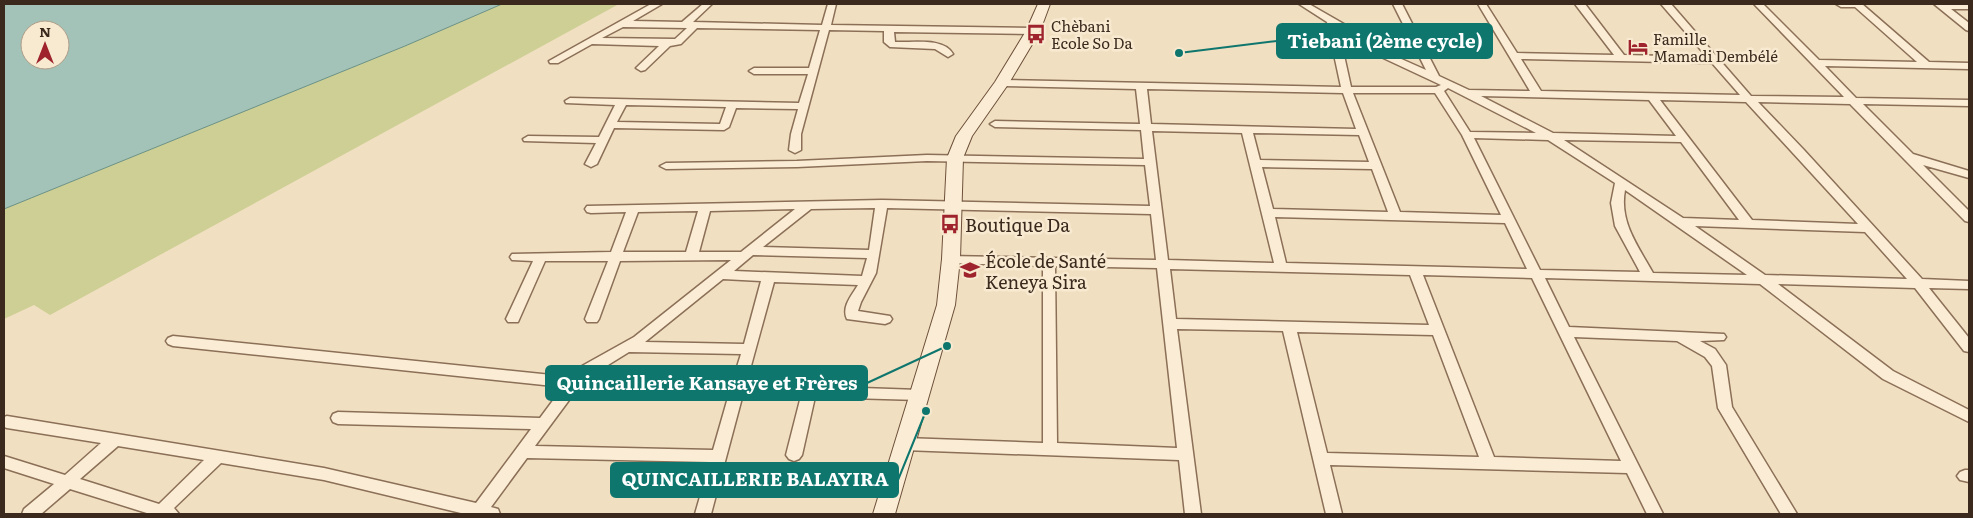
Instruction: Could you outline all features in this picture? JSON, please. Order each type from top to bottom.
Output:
[{"type":"main road","points":[[884,514],[946,305],[951,259],[955,158],[964,136],[1002,84],[1033,31],[1044,4]]},
{"type":"street","points":[[554,61],[658,4]]},
{"type":"street","points":[[589,42],[678,42],[708,4]]},
{"type":"street","points":[[794,150],[796,134],[832,4]]},
{"type":"street","points":[[1303,4],[1353,33],[1367,47],[1383,53],[1440,84],[1466,93],[1550,136],[1681,222],[1763,280],[1888,375],[1969,416]]},
{"type":"street","points":[[1398,4],[1467,135],[1655,514]]},
{"type":"street","points":[[1482,4],[1537,94]]},
{"type":"street","points":[[1580,4],[1621,58]]},
{"type":"street","points":[[1666,4],[1748,98],[1800,152],[1918,284],[1969,347]]},
{"type":"street","points":[[1758,4],[1969,218]]},
{"type":"street","points":[[1841,4],[1857,4],[1926,65]]},
{"type":"street","points":[[1940,5],[1969,6]]},
{"type":"street","points":[[1940,5],[1969,28]]},
{"type":"street","points":[[1331,20],[1347,90],[1395,216]]},
{"type":"street","points":[[619,24],[1033,31]]},
{"type":"street","points":[[889,29],[889,42],[893,45],[937,46],[946,50],[948,54]]},
{"type":"street","points":[[642,68],[667,43]]},
{"type":"street","points":[[1514,56],[1715,60]]},
{"type":"street","points":[[1816,63],[1969,66]]},
{"type":"street","points":[[754,71],[813,71]]},
{"type":"street","points":[[1002,84],[1347,90],[1440,84]]},
{"type":"street","points":[[1141,86],[1193,514]]},
{"type":"street","points":[[1466,93],[1969,103]]},
{"type":"street","points":[[1652,96],[1749,225]]},
{"type":"street","points":[[570,101],[804,106]]},
{"type":"street","points":[[591,164],[622,102]]},
{"type":"street","points":[[611,125],[724,127],[732,104]]},
{"type":"street","points":[[995,124],[1363,132]]},
{"type":"street","points":[[1247,130],[1281,267]]},
{"type":"street","points":[[1467,135],[1684,139]]},
{"type":"street","points":[[528,139],[604,140]]},
{"type":"street","points":[[1907,156],[1969,175]]},
{"type":"street","points":[[666,166],[797,164],[875,159],[955,158],[1150,162]]},
{"type":"street","points":[[1256,163],[1376,166]]},
{"type":"street","points":[[1621,182],[1617,203],[1621,226],[1649,277]]},
{"type":"street","points":[[591,210],[882,204],[1156,210]]},
{"type":"street","points":[[882,204],[866,281],[852,303],[852,316],[885,318]]},
{"type":"street","points":[[7,422],[324,474],[486,513],[523,452],[574,382],[586,370],[639,340],[807,206]]},
{"type":"street","points":[[691,257],[705,208]]},
{"type":"street","points":[[592,319],[633,210]]},
{"type":"street","points":[[1268,213],[1508,219]]},
{"type":"street","points":[[1681,222],[1867,228]]},
{"type":"street","points":[[516,257],[873,254]]},
{"type":"street","points":[[513,318],[541,257]]},
{"type":"street","points":[[951,259],[1969,285]]},
{"type":"street","points":[[1049,262],[1050,449]]},
{"type":"street","points":[[1415,271],[1490,464]]},
{"type":"street","points":[[721,275],[866,281]]},
{"type":"street","points":[[703,514],[769,276]]},
{"type":"street","points":[[1170,324],[1438,330]]},
{"type":"street","points":[[1288,326],[1334,514]]},
{"type":"street","points":[[1565,332],[1719,337]]},
{"type":"street","points":[[1680,336],[1710,353],[1719,365],[1725,408],[1789,514]]},
{"type":"street","points":[[173,341],[574,382],[919,394]]},
{"type":"street","points":[[626,346],[749,349]]},
{"type":"street","points":[[794,455],[810,391]]},
{"type":"street","points":[[338,418],[544,424]]},
{"type":"street","points":[[30,514],[115,440]]},
{"type":"street","points":[[904,444],[1186,454]]},
{"type":"street","points":[[523,452],[719,456]]},
{"type":"street","points":[[4,462],[164,513],[218,457]]},
{"type":"street","points":[[1321,459],[1632,467]]},
{"type":"green space","points":[[502,4],[619,4],[50,315],[34,305],[4,319],[4,209],[405,46]]},
{"type":"water","points":[[4,4],[502,4],[405,46],[4,209]]},
{"type":"place","name":"Chèbani Ecole So Da","points":[[1036,34]]},
{"type":"place","name":"Famille Mamadi Dembélé","points":[[1638,47]]},
{"type":"place","name":"Tiebani (2ème cycle)","points":[[1179,53]]},
{"type":"place","name":"Boutique Da","points":[[950,224]]},
{"type":"place","name":"École de Santé Keneya Sira","points":[[970,270]]},
{"type":"place","name":"Quincaillerie Kansaye et Frères","points":[[947,346]]},
{"type":"place","name":"QUINCAILLERIE BALAYIRA","points":[[926,411]]}]
